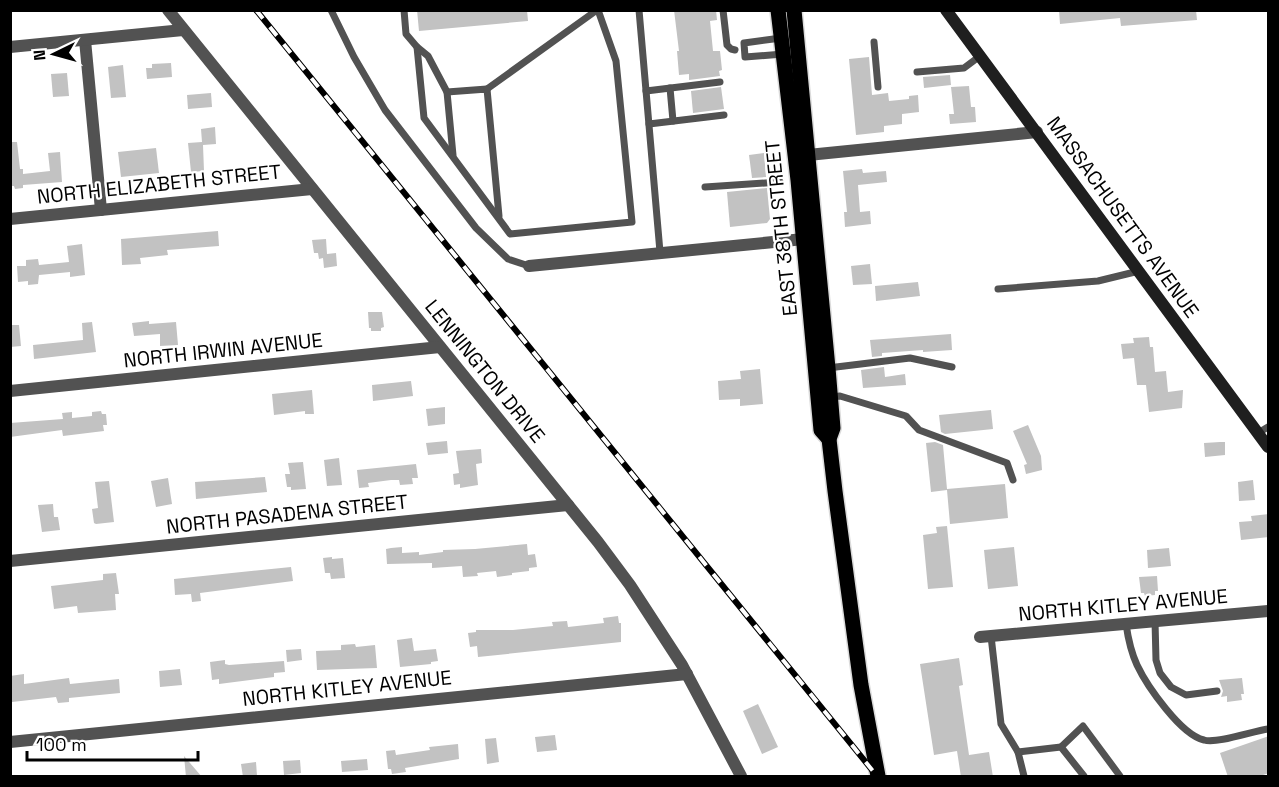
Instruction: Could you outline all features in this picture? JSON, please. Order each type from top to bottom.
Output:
[{"type":"main road","name":"EAST 38TH STREET","points":[[778,10],[804,238],[821,430],[829,439]]},
{"type":"main road","name":"EAST 38TH STREET","points":[[794,10],[831,397],[833,428],[829,439],[841,547],[861,685],[878,777]]},
{"type":"main road","name":"MASSACHUSETTS AVENUE","points":[[946,10],[1139,271],[1263,430],[1269,447]]},
{"type":"street","name":"LENNINGTON DRIVE","points":[[168,10],[630,585],[687,674],[741,777]]},
{"type":"street","points":[[10,47],[183,30]]},
{"type":"street","points":[[85,40],[100,210]]},
{"type":"street","points":[[808,155],[1037,132]]},
{"type":"street","name":"NORTH ELIZABETH STREET","points":[[10,219],[312,189]]},
{"type":"street","points":[[529,266],[804,238]]},
{"type":"street","name":"NORTH IRWIN AVENUE","points":[[10,391],[440,347]]},
{"type":"street","name":"NORTH PASADENA STREET","points":[[10,561],[568,505]]},
{"type":"street","name":"NORTH KITLEY AVENUE","points":[[986,637],[1269,611]]},
{"type":"street","name":"NORTH KITLEY AVENUE","points":[[10,742],[687,674]]},
{"type":"lane","points":[[331,10],[354,57],[385,110],[448,192],[476,228],[508,259],[529,266]]},
{"type":"lane","points":[[404,10],[406,34],[428,56],[447,92],[453,158]]},
{"type":"lane","points":[[417,47],[424,118],[510,234],[632,222],[616,61],[598,10],[487,89],[447,92]]},
{"type":"lane","points":[[639,10],[660,252]]},
{"type":"lane","points":[[723,10],[727,45],[745,57]]},
{"type":"lane","points":[[874,42],[878,87]]},
{"type":"lane","points":[[735,50],[744,43],[782,46]]},
{"type":"lane","points":[[744,43],[745,57]]},
{"type":"lane","points":[[745,57],[782,46]]},
{"type":"lane","points":[[918,72],[964,68],[980,56]]},
{"type":"lane","points":[[646,91],[720,82]]},
{"type":"lane","points":[[670,88],[673,121]]},
{"type":"lane","points":[[487,89],[499,219]]},
{"type":"lane","points":[[649,124],[724,115]]},
{"type":"lane","points":[[705,188],[780,182]]},
{"type":"lane","points":[[998,289],[1098,281],[1139,271]]},
{"type":"lane","points":[[828,368],[910,358],[952,368]]},
{"type":"lane","points":[[831,397],[840,396],[906,416],[919,430],[1007,463],[1013,480]]},
{"type":"lane","points":[[1155,621],[1156,660],[1160,673],[1171,687],[1186,695],[1217,691]]},
{"type":"lane","points":[[1126,624],[1133,653],[1144,678],[1162,705],[1193,735],[1205,741],[1269,729]]},
{"type":"lane","points":[[986,637],[1001,724],[1017,752],[1023,777]]},
{"type":"lane","points":[[1017,752],[1061,747],[1083,726],[1120,777]]},
{"type":"lane","points":[[1061,747],[1084,777]]},
{"type":"building","points":[[417,10],[527,10],[528,21],[419,31]]},
{"type":"building","points":[[674,10],[716,10],[717,20],[710,21],[713,51],[720,51],[722,70],[719,71],[720,76],[689,80],[689,74],[679,75],[677,51],[679,51]]},
{"type":"building","points":[[1059,10],[1196,10],[1197,20],[1121,26],[1120,18],[1060,24]]},
{"type":"building","points":[[869,57],[872,95],[888,93],[889,101],[909,99],[909,96],[918,95],[919,112],[902,114],[902,124],[884,126],[884,132],[856,135],[849,59]]},
{"type":"building","points":[[171,63],[172,77],[147,79],[146,68],[152,68],[152,64]]},
{"type":"building","points":[[123,65],[126,97],[111,98],[108,67]]},
{"type":"building","points":[[67,73],[69,96],[53,97],[51,74]]},
{"type":"building","points":[[950,75],[951,85],[924,88],[923,77]]},
{"type":"building","points":[[969,86],[971,107],[975,107],[976,122],[950,124],[949,114],[954,114],[951,87]]},
{"type":"building","points":[[721,87],[724,109],[693,113],[691,91]]},
{"type":"building","points":[[211,93],[212,107],[188,109],[187,95]]},
{"type":"building","points":[[215,127],[216,144],[203,145],[204,171],[191,172],[188,143],[202,142],[201,129]]},
{"type":"building","points":[[10,142],[17,142],[20,169],[23,169],[23,174],[50,171],[48,153],[60,152],[62,182],[23,185],[23,188],[15,189],[14,186],[10,186]]},
{"type":"building","points":[[156,148],[159,173],[121,177],[118,152]]},
{"type":"building","points":[[764,153],[766,177],[752,178],[749,155]]},
{"type":"building","points":[[862,169],[863,173],[886,171],[887,182],[858,185],[860,212],[870,211],[871,224],[845,227],[844,212],[847,212],[843,171]]},
{"type":"building","points":[[767,188],[770,219],[767,223],[730,227],[727,192]]},
{"type":"building","points":[[218,231],[219,246],[167,250],[168,255],[140,258],[141,264],[122,265],[121,239]]},
{"type":"building","points":[[326,239],[327,254],[336,253],[337,266],[324,268],[323,258],[319,259],[318,253],[314,253],[312,240]]},
{"type":"building","points":[[82,244],[85,275],[70,277],[70,272],[39,275],[38,284],[28,285],[28,281],[18,282],[17,266],[26,266],[26,260],[38,259],[39,265],[69,262],[67,246]]},
{"type":"building","points":[[870,264],[872,284],[853,285],[851,266]]},
{"type":"building","points":[[918,282],[920,296],[876,301],[875,286]]},
{"type":"building","points":[[368,312],[382,312],[384,327],[381,331],[371,331]]},
{"type":"building","points":[[149,321],[149,324],[176,322],[178,345],[160,346],[160,334],[134,336],[132,323]]},
{"type":"building","points":[[92,322],[96,352],[34,359],[33,345],[83,340],[82,323]]},
{"type":"building","points":[[10,325],[19,325],[21,346],[10,347]]},
{"type":"building","points":[[951,334],[952,350],[882,353],[882,356],[872,357],[870,340]]},
{"type":"building","points":[[1149,337],[1150,347],[1153,347],[1155,372],[1166,371],[1168,392],[1183,390],[1182,408],[1149,412],[1146,385],[1137,385],[1134,358],[1123,359],[1121,344],[1134,343],[1133,338]]},
{"type":"building","points":[[884,367],[885,377],[905,374],[906,385],[863,388],[861,370]]},
{"type":"building","points":[[760,369],[763,404],[740,406],[740,399],[719,400],[718,381],[741,379],[740,371]]},
{"type":"building","points":[[411,381],[413,396],[373,401],[372,385]]},
{"type":"building","points":[[312,390],[314,414],[305,414],[305,411],[274,415],[272,394]]},
{"type":"building","points":[[445,407],[445,424],[428,426],[426,409]]},
{"type":"building","points":[[991,410],[993,429],[945,434],[941,432],[939,415]]},
{"type":"building","points":[[101,411],[102,414],[106,414],[107,425],[103,425],[104,431],[63,436],[62,430],[10,437],[10,423],[63,419],[62,413],[72,412],[72,418],[92,416],[92,412]]},
{"type":"building","points":[[1028,425],[1041,456],[1042,470],[1026,474],[1024,465],[1027,464],[1013,431]]},
{"type":"building","points":[[447,441],[448,453],[428,455],[426,443]]},
{"type":"building","points":[[935,442],[943,445],[947,489],[1005,484],[1008,518],[950,524],[947,490],[931,492],[926,443]]},
{"type":"building","points":[[1225,442],[1225,455],[1205,457],[1204,443]]},
{"type":"building","points":[[481,449],[482,463],[476,464],[478,485],[460,488],[460,484],[454,485],[453,474],[459,473],[456,451]]},
{"type":"building","points":[[339,458],[342,485],[327,486],[324,460]]},
{"type":"building","points":[[303,462],[306,489],[291,490],[291,487],[287,487],[285,474],[290,474],[288,463]]},
{"type":"building","points":[[416,464],[418,478],[412,478],[413,484],[400,485],[399,480],[391,480],[368,483],[369,487],[359,488],[357,470]]},
{"type":"building","points":[[265,477],[267,492],[196,499],[195,482]]},
{"type":"building","points":[[168,478],[172,504],[156,507],[151,481]]},
{"type":"building","points":[[1253,480],[1255,500],[1239,501],[1238,482]]},
{"type":"building","points":[[109,481],[114,522],[96,524],[92,509],[98,508],[95,482]]},
{"type":"building","points":[[53,504],[54,517],[58,517],[60,530],[42,532],[38,505]]},
{"type":"building","points":[[1269,514],[1269,537],[1241,540],[1239,522],[1252,521],[1251,516]]},
{"type":"building","points":[[947,526],[953,587],[928,589],[923,535],[937,533],[936,527]]},
{"type":"building","points":[[527,544],[528,555],[535,554],[537,567],[529,568],[529,571],[512,573],[512,575],[497,577],[496,571],[463,577],[462,566],[432,568],[432,563],[387,564],[386,549],[391,548],[402,547],[402,553],[419,552],[419,555],[443,552],[443,550]]},
{"type":"building","points":[[1014,547],[1018,586],[988,589],[984,550]]},
{"type":"building","points":[[1169,548],[1171,566],[1148,568],[1147,550]]},
{"type":"building","points":[[332,557],[332,559],[343,558],[345,578],[331,579],[330,573],[325,573],[323,558]]},
{"type":"building","points":[[291,567],[293,581],[200,593],[201,601],[192,602],[191,594],[175,595],[174,579]]},
{"type":"building","points":[[116,573],[119,594],[115,594],[116,610],[78,613],[77,606],[54,609],[51,586],[103,580],[103,574]]},
{"type":"building","points":[[1157,576],[1158,591],[1155,591],[1155,595],[1145,596],[1141,593],[1139,577]]},
{"type":"building","points":[[618,616],[619,623],[621,623],[621,642],[478,657],[477,646],[470,647],[468,633],[476,632],[476,630],[513,630],[553,626],[552,622],[567,621],[568,627],[604,623],[603,618]]},
{"type":"building","points":[[412,638],[414,651],[436,649],[438,661],[431,662],[431,664],[400,667],[397,640]]},
{"type":"building","points":[[355,644],[356,647],[375,645],[377,668],[317,670],[316,651],[341,650],[341,645]]},
{"type":"building","points":[[301,649],[302,660],[287,662],[286,650]]},
{"type":"building","points":[[959,658],[963,685],[959,686],[969,755],[989,752],[993,777],[961,777],[957,751],[934,755],[920,664]]},
{"type":"building","points":[[225,660],[225,664],[229,665],[284,661],[285,672],[274,673],[274,677],[219,684],[219,679],[212,680],[210,662]]},
{"type":"building","points":[[180,669],[182,685],[160,687],[159,671]]},
{"type":"building","points":[[24,674],[24,684],[69,678],[70,684],[119,679],[120,693],[69,698],[69,702],[58,703],[56,697],[12,702],[10,676]]},
{"type":"building","points":[[1242,678],[1244,694],[1241,694],[1242,700],[1227,702],[1227,696],[1221,697],[1223,691],[1219,680]]},
{"type":"building","points":[[758,704],[778,747],[762,754],[743,711]]},
{"type":"building","points":[[555,735],[557,750],[537,752],[535,737]]},
{"type":"building","points":[[1269,736],[1269,773],[1257,777],[1228,777],[1220,753]]},
{"type":"building","points":[[496,738],[499,762],[487,764],[485,739]]},
{"type":"building","points":[[458,744],[459,759],[405,768],[406,772],[392,774],[391,769],[388,769],[386,751],[395,750],[396,755],[430,750],[429,747]]},
{"type":"building","points":[[184,756],[202,777],[186,777]]},
{"type":"building","points":[[367,759],[368,770],[342,772],[341,761]]},
{"type":"building","points":[[300,760],[301,773],[284,775],[283,761]]},
{"type":"building","points":[[256,762],[257,776],[243,777],[241,764]]},
{"type":"railway","points":[[256,10],[877,776]]}]
